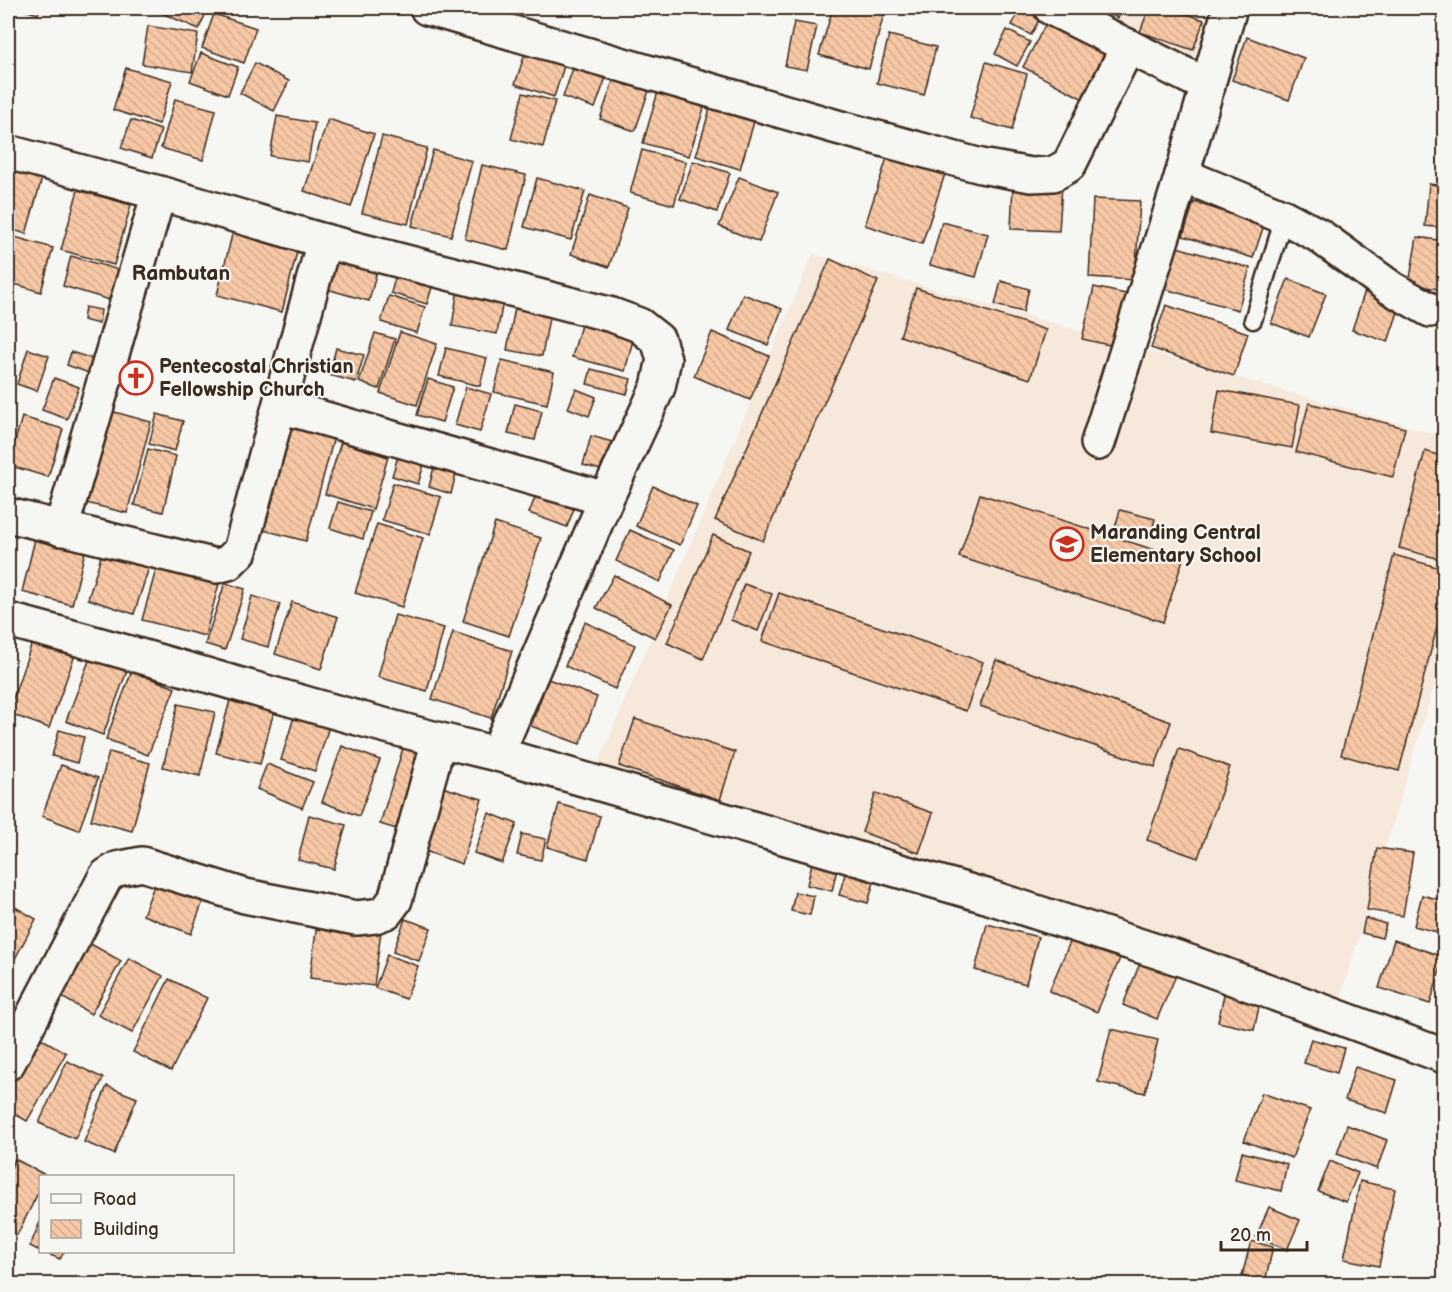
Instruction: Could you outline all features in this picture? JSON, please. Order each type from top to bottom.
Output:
[{"type":"street","points":[[427,8],[837,127],[981,166],[1030,175],[1053,174],[1069,165],[1128,46]]},
{"type":"street","points":[[1051,8],[1208,87]]},
{"type":"street","points":[[1098,443],[1182,175],[1230,8]]},
{"type":"street","points":[[8,152],[324,241],[612,315],[639,325],[658,340],[664,359],[658,387],[606,499],[497,754]]},
{"type":"street","points":[[1182,175],[1284,217],[1318,235],[1391,288],[1430,310]]},
{"type":"street","points":[[61,529],[159,193]]},
{"type":"street","points":[[8,515],[216,566],[228,563],[240,551],[324,241]]},
{"type":"street","points":[[280,406],[606,499]]},
{"type":"street","points":[[8,620],[125,650],[440,740],[497,754],[986,896],[1184,960],[1444,1056]]},
{"type":"street","points":[[8,1063],[106,876],[117,869],[142,864],[245,896],[356,918],[386,912],[395,900],[440,740]]},
{"type":"lane","points":[[1253,320],[1284,217]]},
{"type":"shaded area","points":[[1082,8],[1216,8],[1197,69]]},
{"type":"shaded area","name":"Maranding Central Elementary School","points":[[813,254],[1444,437],[1444,652],[1340,999],[596,769]]},
{"type":"building","points":[[17,8],[40,8],[38,14]]},
{"type":"building","points":[[158,8],[208,8],[199,29],[157,11]]},
{"type":"building","points":[[833,8],[885,10],[869,69],[819,55]]},
{"type":"building","points":[[1021,8],[1044,10],[1031,35],[1012,25]]},
{"type":"building","points":[[1098,8],[1124,8],[1118,18]]},
{"type":"building","points":[[1149,8],[1170,8],[1204,20],[1193,50],[1140,32]]},
{"type":"building","points":[[1052,12],[1112,43],[1083,99],[1023,67]]},
{"type":"building","points":[[214,14],[256,28],[244,63],[202,48]]},
{"type":"building","points":[[794,22],[817,26],[807,70],[785,66]]},
{"type":"building","points":[[148,26],[198,34],[192,72],[142,64]]},
{"type":"building","points":[[1007,30],[1030,42],[1017,66],[995,54]]},
{"type":"building","points":[[889,35],[936,47],[924,95],[877,83]]},
{"type":"building","points":[[1247,37],[1304,58],[1289,100],[1232,80]]},
{"type":"building","points":[[529,41],[568,54],[554,97],[515,84]]},
{"type":"building","points":[[201,53],[238,67],[228,95],[190,81]]},
{"type":"building","points":[[577,57],[609,69],[595,108],[563,97]]},
{"type":"building","points":[[986,62],[1027,74],[1012,130],[970,118]]},
{"type":"building","points":[[255,63],[289,81],[274,111],[240,93]]},
{"type":"building","points":[[619,64],[654,76],[635,131],[600,119]]},
{"type":"building","points":[[126,68],[172,81],[159,124],[113,110]]},
{"type":"building","points":[[662,78],[709,92],[689,156],[643,143]]},
{"type":"building","points":[[715,92],[759,105],[740,169],[696,156]]},
{"type":"building","points":[[523,93],[555,101],[543,147],[511,139]]},
{"type":"building","points":[[175,99],[216,110],[203,160],[161,148]]},
{"type":"building","points":[[277,116],[315,123],[308,162],[270,156]]},
{"type":"building","points":[[328,119],[374,134],[351,207],[304,191]]},
{"type":"building","points":[[131,120],[161,130],[152,158],[121,148]]},
{"type":"building","points":[[382,136],[427,148],[408,224],[362,213]]},
{"type":"building","points":[[433,150],[472,161],[451,236],[412,226]]},
{"type":"building","points":[[642,150],[686,162],[674,205],[630,193]]},
{"type":"building","points":[[889,152],[946,171],[922,244],[865,225]]},
{"type":"building","points":[[693,161],[730,173],[717,212],[680,199]]},
{"type":"building","points":[[13,162],[44,171],[26,234],[8,228],[8,180]]},
{"type":"building","points":[[482,165],[526,175],[508,250],[465,239]]},
{"type":"building","points":[[739,177],[778,192],[759,242],[719,226]]},
{"type":"building","points":[[537,178],[585,191],[571,240],[524,227]]},
{"type":"building","points":[[1013,183],[1062,185],[1059,231],[1011,229]]},
{"type":"building","points":[[1429,184],[1444,186],[1444,228],[1425,226]]},
{"type":"building","points":[[78,190],[131,205],[114,265],[61,250]]},
{"type":"building","points":[[590,195],[628,208],[609,267],[571,254]]},
{"type":"building","points":[[1093,199],[1140,201],[1135,280],[1089,277]]},
{"type":"building","points":[[1194,202],[1264,225],[1253,258],[1183,236]]},
{"type":"building","points":[[942,222],[988,234],[976,277],[930,265]]},
{"type":"building","points":[[234,227],[299,244],[282,312],[217,295]]},
{"type":"building","points":[[8,235],[53,248],[41,292],[8,282]]},
{"type":"building","points":[[1417,237],[1444,241],[1444,290],[1409,284]]},
{"type":"building","points":[[1177,247],[1250,268],[1238,310],[1165,289]]},
{"type":"building","points":[[333,251],[379,263],[369,301],[323,288]]},
{"type":"building","points":[[71,256],[119,270],[110,300],[63,286]]},
{"type":"building","points":[[830,259],[878,281],[763,541],[715,520]]},
{"type":"building","points":[[398,267],[435,277],[427,304],[391,293]]},
{"type":"building","points":[[1288,279],[1326,294],[1309,337],[1271,323]]},
{"type":"building","points":[[1001,281],[1029,289],[1023,312],[995,305]]},
{"type":"building","points":[[459,282],[505,290],[497,334],[452,326]]},
{"type":"building","points":[[1094,287],[1126,294],[1114,346],[1082,339]]},
{"type":"building","points":[[916,288],[1046,330],[1030,379],[900,336]]},
{"type":"building","points":[[1366,288],[1402,300],[1388,342],[1352,330]]},
{"type":"building","points":[[743,294],[782,309],[768,345],[729,330]]},
{"type":"building","points":[[389,296],[425,307],[417,333],[381,322]]},
{"type":"building","points":[[516,302],[551,307],[542,356],[507,350]]},
{"type":"building","points":[[1166,305],[1248,333],[1234,376],[1151,348]]},
{"type":"building","points":[[85,307],[101,310],[99,324],[83,320]]},
{"type":"building","points":[[584,314],[636,328],[625,371],[572,357]]},
{"type":"building","points":[[400,332],[437,344],[417,405],[380,393]]},
{"type":"building","points":[[712,332],[769,356],[750,400],[694,376]]},
{"type":"building","points":[[375,333],[395,339],[379,389],[359,382]]},
{"type":"building","points":[[336,348],[364,355],[356,382],[329,375]]},
{"type":"building","points":[[446,348],[487,358],[480,386],[439,376]]},
{"type":"building","points":[[28,349],[49,356],[37,391],[17,384]]},
{"type":"building","points":[[71,352],[93,359],[89,373],[67,365]]},
{"type":"building","points":[[502,360],[554,372],[547,404],[494,392]]},
{"type":"building","points":[[591,369],[631,379],[627,394],[587,384]]},
{"type":"building","points":[[54,378],[79,387],[67,419],[42,410]]},
{"type":"building","points":[[428,379],[453,387],[442,422],[417,415]]},
{"type":"building","points":[[466,387],[491,394],[480,432],[455,425]]},
{"type":"building","points":[[576,389],[596,397],[589,416],[568,408]]},
{"type":"building","points":[[1219,390],[1300,405],[1292,448],[1211,433]]},
{"type":"building","points":[[1309,403],[1405,428],[1393,477],[1296,452]]},
{"type":"building","points":[[515,404],[542,411],[535,440],[508,434]]},
{"type":"building","points":[[107,410],[151,422],[127,513],[82,502]]},
{"type":"building","points":[[157,414],[183,421],[175,451],[149,444]]},
{"type":"building","points":[[22,417],[63,429],[48,477],[8,465]]},
{"type":"building","points":[[284,423],[334,437],[306,541],[256,528]]},
{"type":"building","points":[[591,436],[616,443],[608,472],[583,465]]},
{"type":"building","points":[[341,442],[388,457],[373,509],[325,494]]},
{"type":"building","points":[[148,449],[176,456],[163,512],[134,505]]},
{"type":"building","points":[[400,450],[426,458],[418,484],[392,476]]},
{"type":"building","points":[[1425,451],[1444,457],[1444,560],[1399,548]]},
{"type":"building","points":[[436,459],[458,465],[451,494],[429,487]]},
{"type":"building","points":[[393,483],[441,497],[430,534],[382,520]]},
{"type":"building","points":[[653,486],[697,506],[680,545],[636,526]]},
{"type":"building","points":[[538,490],[576,503],[567,527],[529,513]]},
{"type":"building","points":[[980,494],[1183,559],[1163,622],[959,557]]},
{"type":"building","points":[[338,502],[371,512],[363,539],[330,528]]},
{"type":"building","points":[[1120,510],[1155,519],[1150,538],[1115,528]]},
{"type":"building","points":[[495,523],[541,538],[509,636],[463,621]]},
{"type":"building","points":[[377,524],[423,538],[402,607],[355,593]]},
{"type":"building","points":[[630,530],[674,550],[660,582],[616,561]]},
{"type":"building","points":[[37,531],[87,543],[72,605],[22,592]]},
{"type":"building","points":[[713,535],[749,551],[703,659],[667,643]]},
{"type":"building","points":[[106,540],[153,555],[134,614],[88,599]]},
{"type":"building","points":[[1394,555],[1444,569],[1444,601],[1399,771],[1341,755]]},
{"type":"building","points":[[159,559],[221,576],[205,636],[142,620]]},
{"type":"building","points":[[614,575],[672,605],[655,638],[596,608]]},
{"type":"building","points":[[225,583],[245,589],[225,650],[205,644]]},
{"type":"building","points":[[744,584],[772,594],[758,631],[731,620]]},
{"type":"building","points":[[779,593],[983,662],[966,711],[762,641]]},
{"type":"building","points":[[252,596],[280,604],[268,647],[240,639]]},
{"type":"building","points":[[292,602],[338,617],[321,669],[275,654]]},
{"type":"building","points":[[395,615],[444,628],[427,691],[378,677]]},
{"type":"building","points":[[585,622],[635,645],[615,689],[565,666]]},
{"type":"building","points":[[453,632],[512,651],[491,718],[432,699]]},
{"type":"building","points":[[34,637],[76,652],[49,728],[8,713]]},
{"type":"building","points":[[90,658],[127,671],[103,735],[66,721]]},
{"type":"building","points":[[996,660],[1171,722],[1155,767],[980,706]]},
{"type":"building","points":[[132,671],[175,688],[148,755],[106,739]]},
{"type":"building","points":[[548,679],[597,697],[580,744],[531,726]]},
{"type":"building","points":[[233,689],[277,700],[260,764],[216,753]]},
{"type":"building","points":[[178,704],[215,712],[200,776],[163,767]]},
{"type":"building","points":[[297,707],[332,717],[315,771],[281,760]]},
{"type":"building","points":[[635,719],[735,752],[720,800],[619,766]]},
{"type":"building","points":[[59,730],[84,737],[77,763],[52,756]]},
{"type":"building","points":[[407,735],[431,742],[403,831],[380,824]]},
{"type":"building","points":[[342,746],[380,760],[359,816],[322,802]]},
{"type":"building","points":[[1179,749],[1230,767],[1198,858],[1147,840]]},
{"type":"building","points":[[109,752],[150,763],[132,831],[91,820]]},
{"type":"building","points":[[8,763],[13,765],[8,796]]},
{"type":"building","points":[[267,764],[313,782],[302,808],[257,789]]},
{"type":"building","points":[[61,765],[98,778],[79,830],[42,816]]},
{"type":"building","points":[[442,787],[482,799],[462,864],[422,850]]},
{"type":"building","points":[[876,793],[933,813],[919,853],[862,832]]},
{"type":"building","points":[[559,804],[600,816],[588,859],[547,847]]},
{"type":"building","points":[[489,813],[517,824],[502,863],[474,853]]},
{"type":"building","points":[[309,815],[346,825],[334,869],[298,860]]},
{"type":"building","points":[[522,834],[546,839],[541,860],[517,855]]},
{"type":"building","points":[[1377,848],[1413,853],[1403,916],[1367,910]]},
{"type":"building","points":[[849,860],[878,868],[868,903],[839,895]]},
{"type":"building","points":[[812,863],[837,869],[832,891],[807,885]]},
{"type":"building","points":[[159,872],[207,890],[191,934],[143,915]]},
{"type":"building","points":[[795,892],[814,896],[810,915],[791,911]]},
{"type":"building","points":[[1422,895],[1444,901],[1444,934],[1414,926]]},
{"type":"building","points":[[8,903],[36,919],[8,972]]},
{"type":"building","points":[[318,915],[382,923],[374,986],[310,978]]},
{"type":"building","points":[[1365,918],[1386,924],[1382,938],[1362,933]]},
{"type":"building","points":[[405,919],[431,928],[419,961],[393,952]]},
{"type":"building","points":[[987,924],[1038,937],[1026,984],[975,970]]},
{"type":"building","points":[[1076,928],[1124,949],[1097,1012],[1049,991]]},
{"type":"building","points":[[1394,940],[1444,957],[1430,1004],[1379,988]]},
{"type":"building","points":[[89,943],[121,961],[91,1014],[60,996]]},
{"type":"building","points":[[387,955],[418,966],[406,999],[375,988]]},
{"type":"building","points":[[1143,956],[1178,971],[1157,1019],[1123,1005]]},
{"type":"building","points":[[129,958],[163,976],[132,1033],[98,1015]]},
{"type":"building","points":[[169,979],[207,998],[171,1071],[133,1052]]},
{"type":"building","points":[[1225,990],[1261,998],[1254,1030],[1218,1022]]},
{"type":"building","points":[[1111,1029],[1158,1040],[1145,1093],[1098,1082]]},
{"type":"building","points":[[32,1033],[66,1053],[27,1121],[8,1110],[8,1076]]},
{"type":"building","points":[[1311,1039],[1344,1048],[1337,1073],[1304,1063]]},
{"type":"building","points":[[67,1061],[103,1078],[75,1139],[39,1123]]},
{"type":"building","points":[[1355,1067],[1397,1080],[1387,1113],[1345,1100]]},
{"type":"building","points":[[107,1086],[137,1098],[114,1154],[84,1142]]},
{"type":"building","points":[[1262,1093],[1310,1110],[1292,1158],[1244,1141]]},
{"type":"building","points":[[1347,1125],[1387,1140],[1377,1169],[1337,1154]]},
{"type":"building","points":[[8,1143],[13,1146],[8,1156]]},
{"type":"building","points":[[1242,1152],[1287,1164],[1281,1191],[1235,1180]]},
{"type":"building","points":[[15,1159],[45,1175],[39,1175],[39,1191],[17,1235],[8,1231],[8,1174]]},
{"type":"building","points":[[1330,1161],[1358,1173],[1346,1202],[1318,1191]]},
{"type":"building","points":[[1360,1181],[1395,1189],[1379,1266],[1344,1259]]},
{"type":"building","points":[[1269,1207],[1300,1220],[1287,1250],[1256,1237]]},
{"type":"building","points":[[39,1224],[39,1250],[30,1246]]},
{"type":"building","points":[[1251,1241],[1273,1247],[1265,1282],[1242,1276]]},
{"type":"building","points":[[45,1253],[63,1253],[60,1259]]},
{"type":"place","name":"Pentecostal Christian Fellowship Church","points":[[136,378]]},
{"type":"place","name":"Maranding Central Elementary School","points":[[1067,544]]},
{"type":"district","name":"Rambutan","points":[[181,273]]}]
